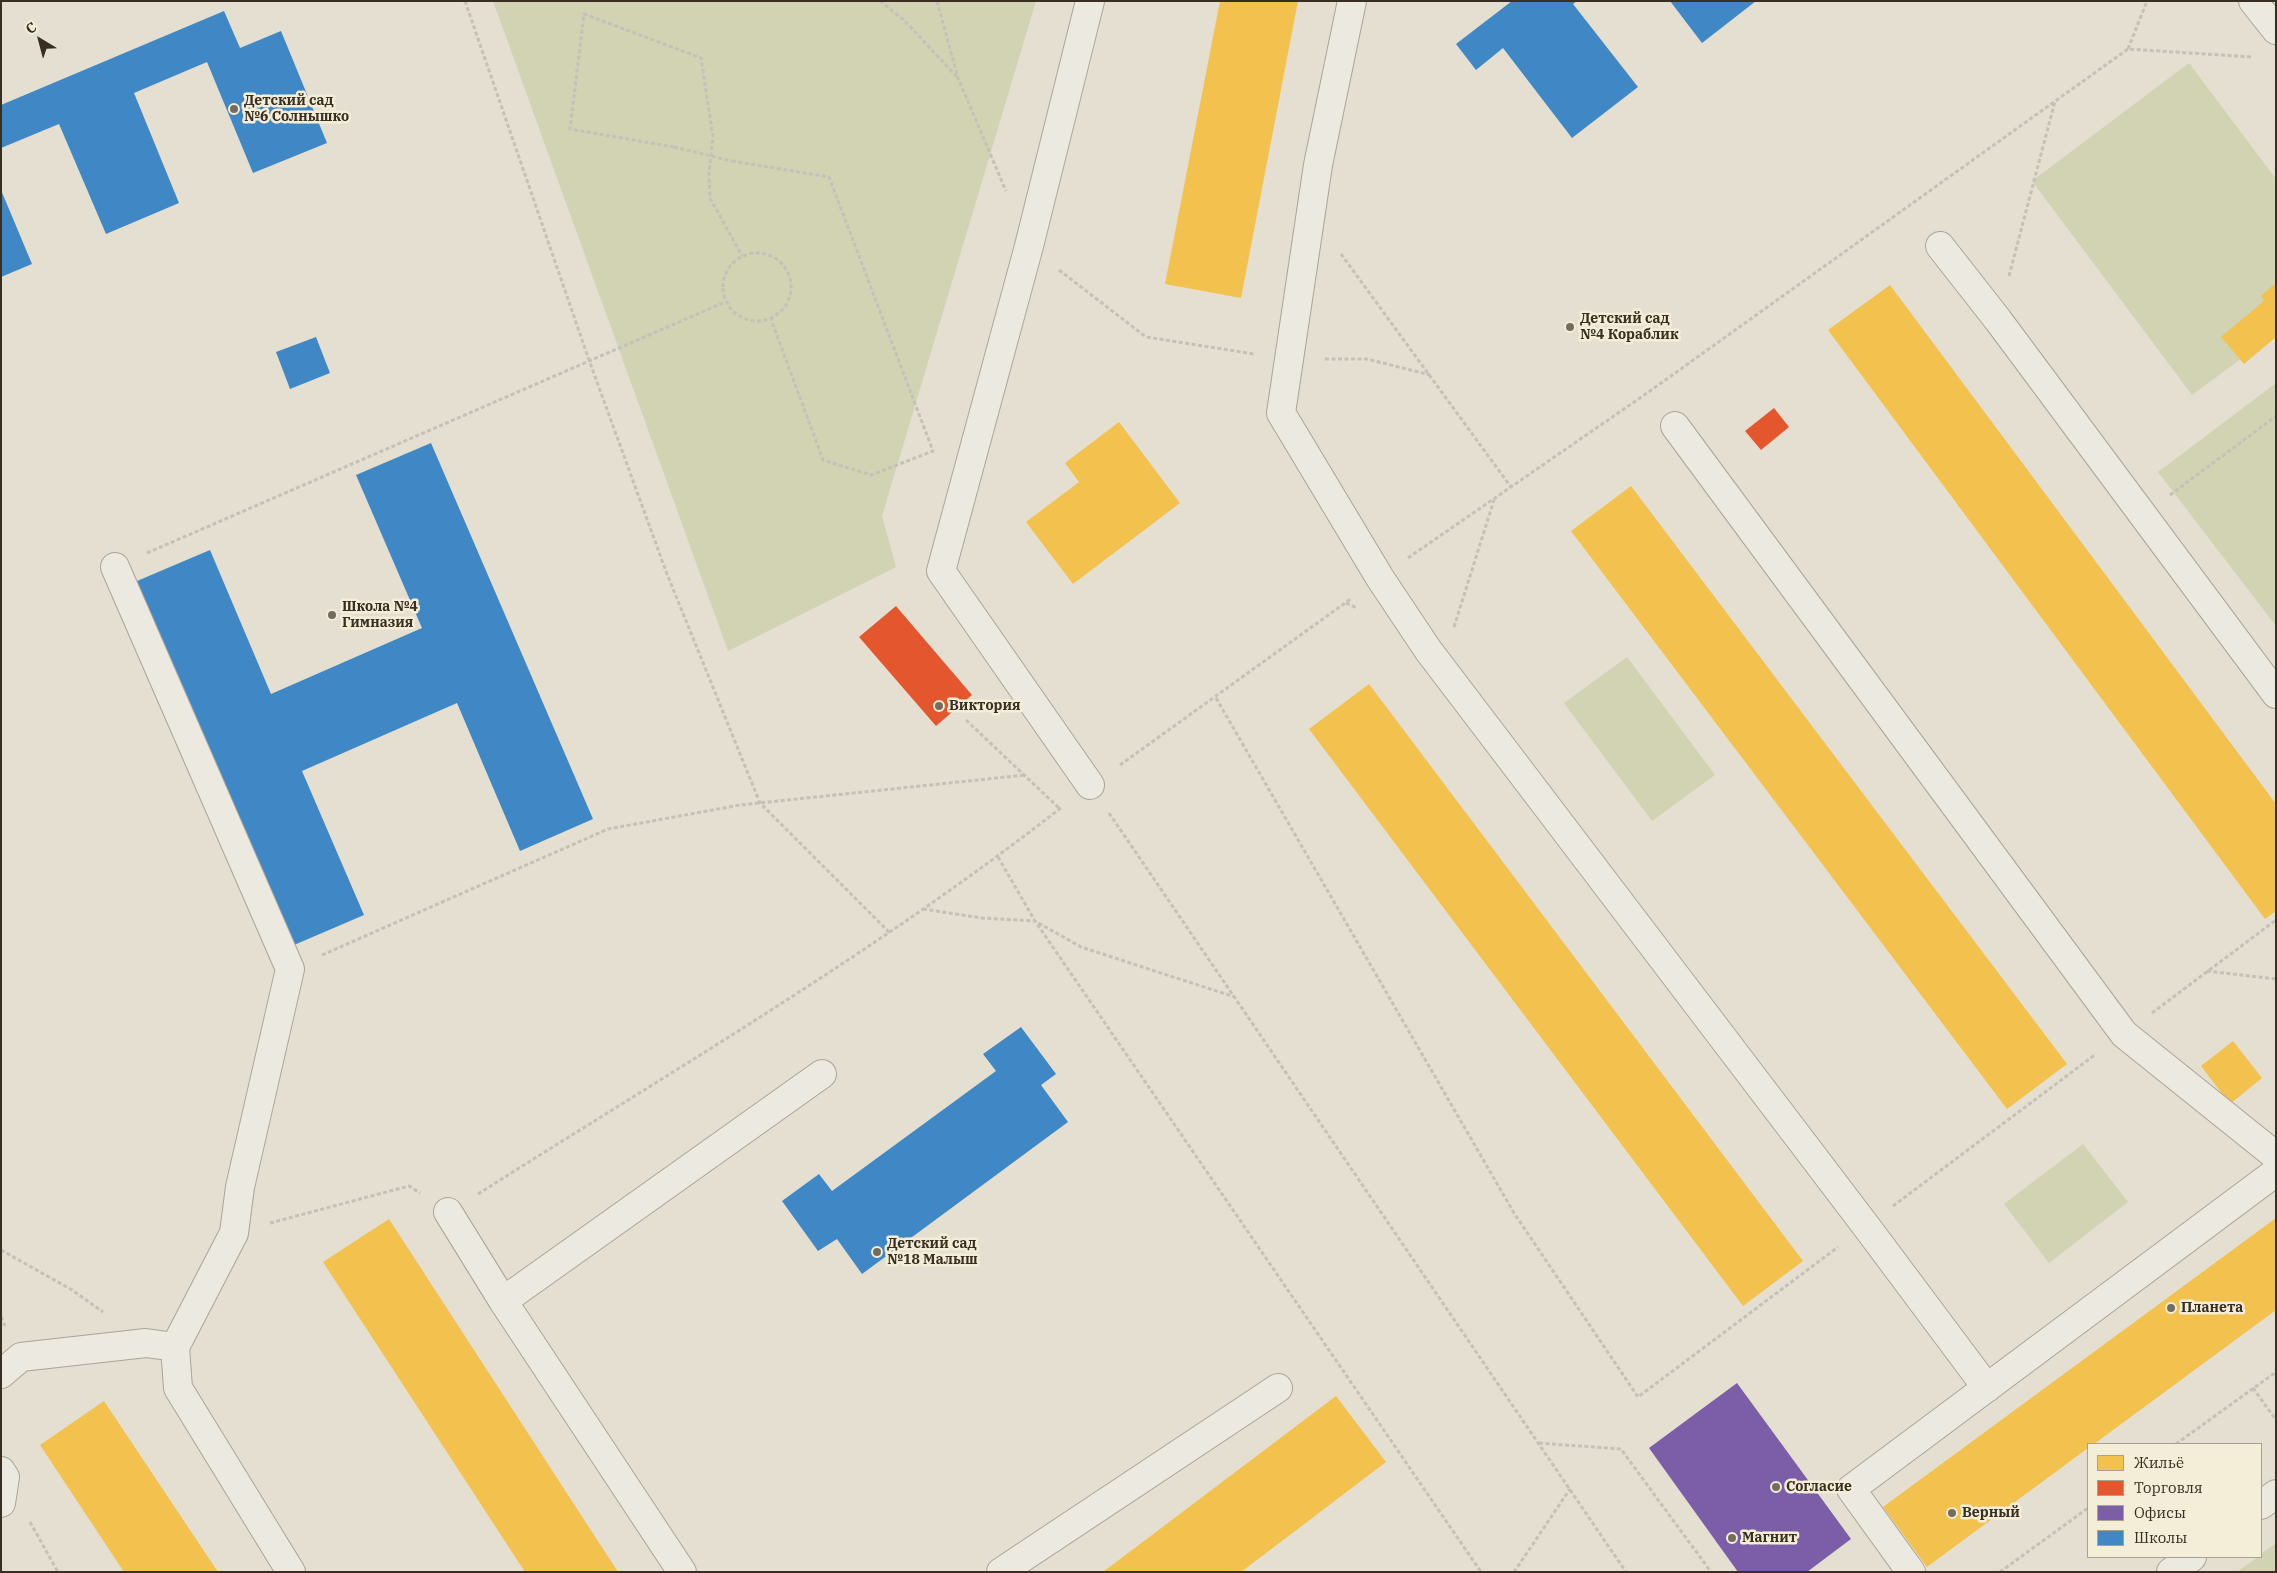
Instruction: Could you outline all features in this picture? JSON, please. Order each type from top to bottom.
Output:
[{"type":"street","points":[[1090,1],[1029,246],[941,571],[1090,785]]},
{"type":"street","points":[[1352,1],[1318,165],[1281,413],[1380,578],[1442,668],[1987,1388]]},
{"type":"street","points":[[2253,1],[2276,30]]},
{"type":"street","points":[[1940,246],[1998,320],[2276,694]]},
{"type":"street","points":[[1675,426],[2124,1034],[2276,1156]]},
{"type":"street","points":[[114,567],[290,969],[240,1187],[234,1233],[175,1347],[178,1388],[291,1572]]},
{"type":"street","points":[[503,1301],[822,1074]]},
{"type":"street","points":[[1911,1572],[1851,1489],[2276,1172]]},
{"type":"street","points":[[448,1212],[503,1301],[682,1572]]},
{"type":"street","points":[[1,1374],[21,1357],[146,1343],[175,1347]]},
{"type":"street","points":[[1001,1572],[1278,1388]]},
{"type":"street","points":[[2262,1505],[2276,1494]]},
{"type":"street","points":[[2171,1572],[2191,1558]]},
{"type":"path","points":[[464,1],[667,574],[760,803],[890,933]]},
{"type":"path","points":[[880,1],[904,20],[958,78]]},
{"type":"path","points":[[937,1],[958,78],[1006,193]]},
{"type":"path","points":[[234,1233],[409,1186],[448,1212],[890,933],[998,857],[1090,785],[1216,698],[1380,578],[1650,391],[2128,49],[2147,1]]},
{"type":"path","points":[[742,256],[710,198],[709,174],[713,137],[702,58],[584,14],[570,129],[674,147],[732,161],[829,177],[932,451],[870,475],[823,460],[771,319]]},
{"type":"path","points":[[2128,49],[2256,57]]},
{"type":"path","points":[[1998,320],[2055,101]]},
{"type":"path","points":[[1311,213],[1512,487]]},
{"type":"path","points":[[1029,246],[1146,338],[1289,359],[1366,359],[1430,376]]},
{"type":"path","points":[[755,253],[768,254],[780,262],[788,272],[791,286],[789,299],[782,311],[771,319],[758,322],[745,320],[733,313],[725,302],[722,289],[724,276],[731,264],[742,256],[755,253]]},
{"type":"path","points":[[114,567],[725,302]]},
{"type":"path","points":[[2143,516],[2276,416]]},
{"type":"path","points":[[1442,668],[1494,500]]},
{"type":"path","points":[[1216,698],[1514,1213],[1638,1396],[2276,920]]},
{"type":"path","points":[[966,720],[1060,809]]},
{"type":"path","points":[[290,969],[608,829],[760,803],[1025,775]]},
{"type":"path","points":[[1090,785],[1626,1572]]},
{"type":"path","points":[[998,857],[1035,921],[1481,1572]]},
{"type":"path","points":[[923,909],[982,918],[1035,921],[1082,947],[1235,997]]},
{"type":"path","points":[[2207,971],[2276,979]]},
{"type":"path","points":[[1,1250],[72,1290],[146,1343]]},
{"type":"path","points":[[2177,1443],[2276,1372]]},
{"type":"path","points":[[2253,1388],[2276,1420]]},
{"type":"path","points":[[1538,1443],[1621,1449],[1712,1572]]},
{"type":"path","points":[[3,1484],[58,1572]]},
{"type":"path","points":[[1514,1572],[1570,1489]]},
{"type":"path","points":[[2000,1572],[2087,1509]]},
{"type":"green space","points":[[493,1],[1036,1],[882,516],[896,567],[728,651]]},
{"type":"green space","points":[[2189,63],[2276,179],[2276,333],[2192,395],[2032,181]]},
{"type":"green space","points":[[2276,383],[2276,626],[2158,472]]},
{"type":"green space","points":[[1627,657],[1715,775],[1652,821],[1564,703]]},
{"type":"green space","points":[[2083,1144],[2128,1202],[2049,1263],[2004,1204]]},
{"type":"green space","points":[[2276,1543],[2276,1572],[2237,1572],[2257,1558],[2262,1558],[2262,1553]]},
{"type":"building: Жильё","points":[[1220,1],[1298,1],[1241,298],[1165,284]]},
{"type":"building: Жильё","points":[[2276,283],[2276,337],[2244,364],[2221,337],[2264,301],[2261,296]]},
{"type":"building: Жильё","points":[[1890,285],[2276,804],[2276,911],[2265,919],[1828,330]]},
{"type":"building: Жильё","points":[[1119,422],[1180,503],[1073,584],[1026,522],[1079,482],[1065,463]]},
{"type":"building: Жильё","points":[[1631,486],[2067,1064],[2007,1109],[1571,531]]},
{"type":"building: Жильё","points":[[1369,684],[1803,1261],[1743,1306],[1309,729]]},
{"type":"building: Жильё","points":[[2233,1041],[2262,1078],[2230,1104],[2201,1066]]},
{"type":"building: Жильё","points":[[2276,1218],[2276,1310],[2095,1443],[2087,1443],[2087,1449],[1927,1567],[1883,1507]]},
{"type":"building: Жильё","points":[[389,1219],[618,1572],[525,1572],[323,1262]]},
{"type":"building: Жильё","points":[[1336,1396],[1386,1462],[1241,1572],[1103,1572]]},
{"type":"building: Жильё","points":[[104,1401],[218,1572],[124,1572],[40,1445]]},
{"type":"building: Торговля","points":[[1774,408],[1789,427],[1761,450],[1745,431]]},
{"type":"building: Торговля","points":[[896,606],[972,695],[936,726],[859,637]]},
{"type":"building: Офисы","points":[[1737,1383],[1851,1539],[1807,1572],[1738,1572],[1649,1448]]},
{"type":"building: Школы","points":[[1512,1],[1577,1],[1573,4],[1638,87],[1572,138],[1503,48],[1476,70],[1456,44]]},
{"type":"building: Школы","points":[[1670,1],[1756,1],[1702,43]]},
{"type":"building: Школы","points":[[224,11],[240,48],[281,31],[327,143],[253,173],[207,62],[134,93],[179,203],[106,234],[59,124],[1,148],[1,105]]},
{"type":"building: Школы","points":[[1,190],[32,264],[1,277]]},
{"type":"building: Школы","points":[[316,337],[330,373],[290,389],[276,352]]},
{"type":"building: Школы","points":[[431,443],[593,819],[520,851],[457,703],[302,771],[364,915],[294,945],[137,581],[210,550],[271,694],[422,628],[356,475]]},
{"type":"building: Школы","points":[[1021,1027],[1056,1074],[1041,1085],[1068,1122],[862,1274],[837,1239],[818,1251],[782,1201],[819,1174],[832,1191],[996,1071],[983,1054]]},
{"type":"place","name":"Детский сад №6 Солнышко","points":[[234,109]]},
{"type":"place","name":"Детский сад №4 Кораблик","points":[[1570,327]]},
{"type":"place","name":"Школа №4 Гимназия","points":[[332,615]]},
{"type":"place","name":"Виктория","points":[[939,706]]},
{"type":"place","name":"Детский сад №18 Малыш","points":[[877,1252]]},
{"type":"place","name":"Планета","points":[[2171,1308]]},
{"type":"place","name":"Согласие","points":[[1776,1487]]},
{"type":"place","name":"Верный","points":[[1952,1513]]},
{"type":"place","name":"Магнит","points":[[1732,1538]]}]
